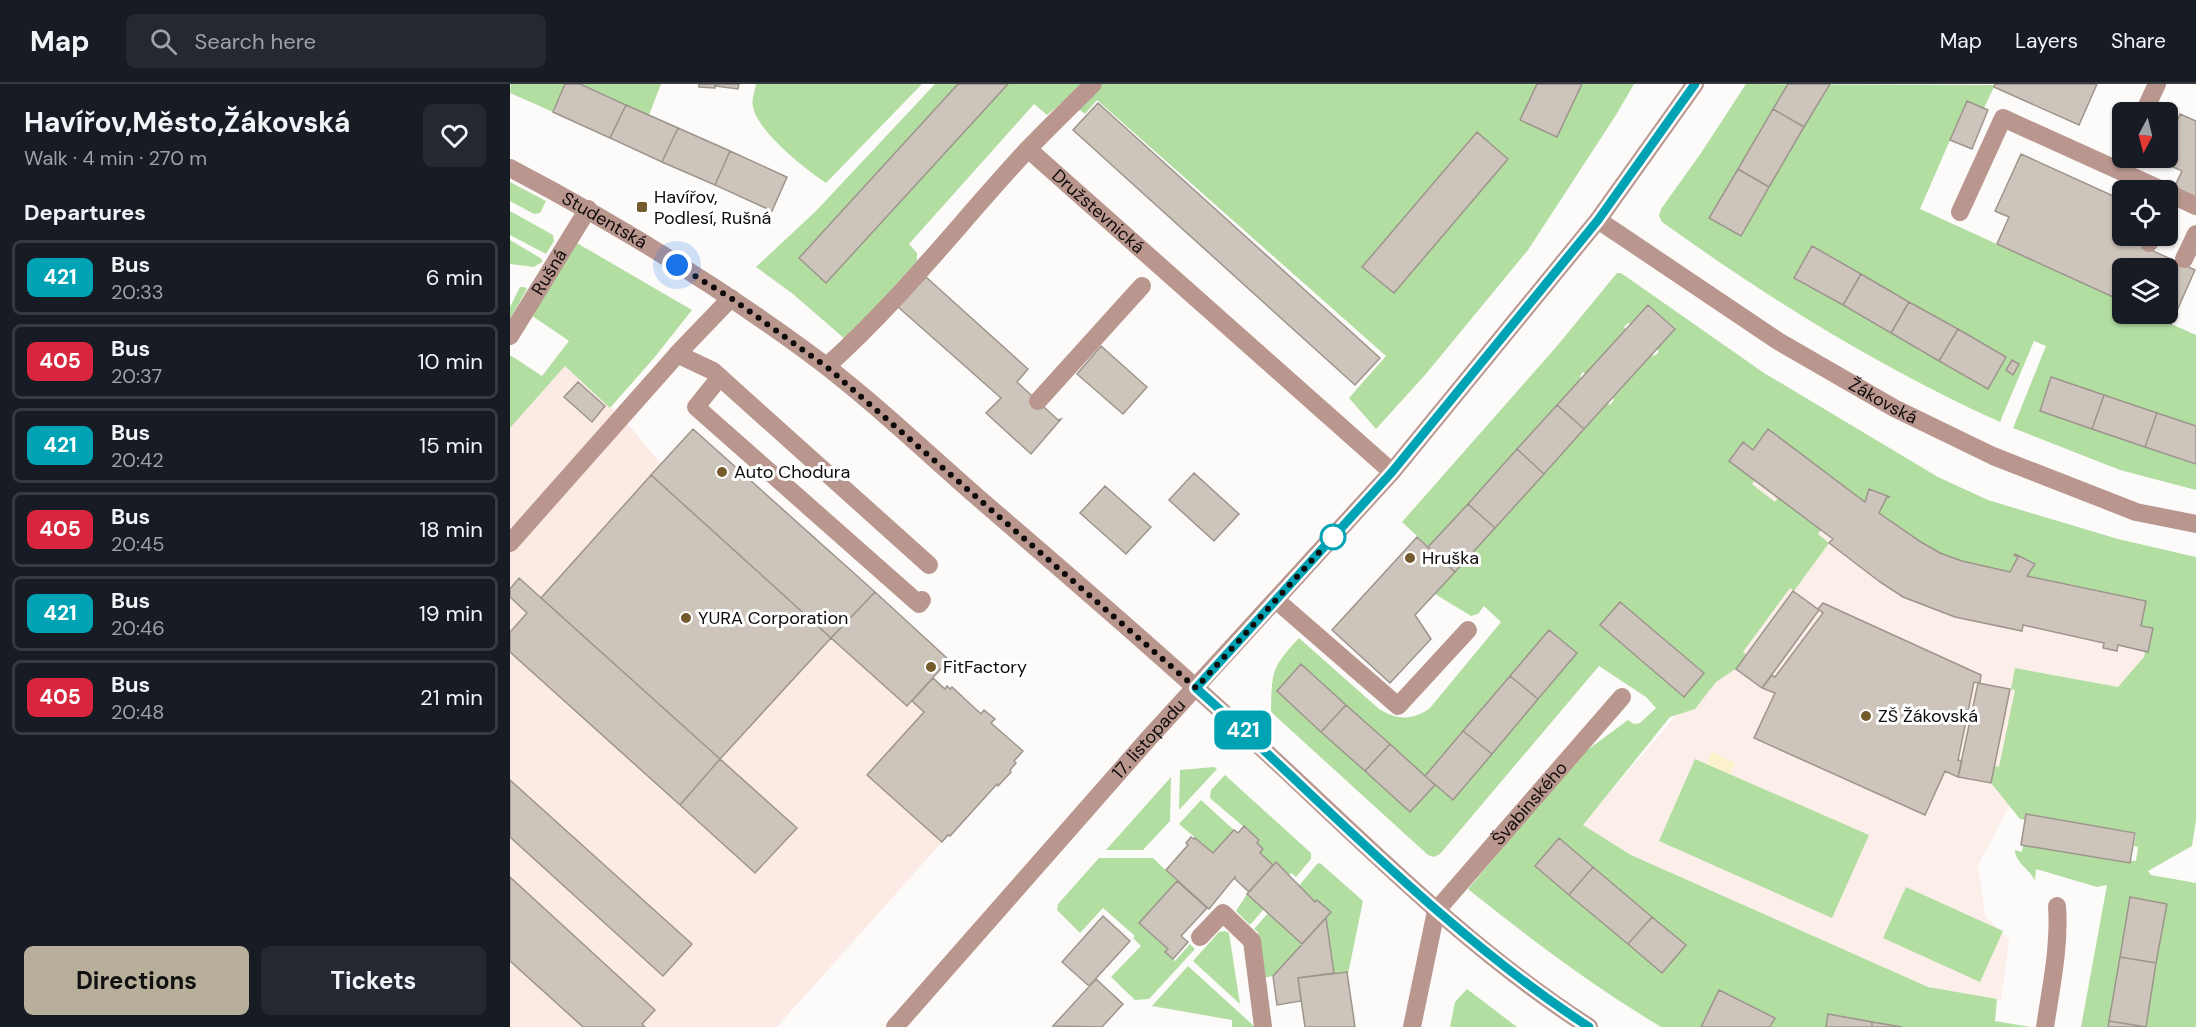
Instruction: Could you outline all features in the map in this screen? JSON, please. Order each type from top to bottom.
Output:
[{"type":"street","points":[[827,366],[921,270],[1028,149],[1093,84]]},
{"type":"street","name":"17. listopadu","points":[[895,1027],[1196,688],[1392,472],[1598,220],[1695,84]]},
{"type":"street","points":[[2149,102],[2157,84]]},
{"type":"street","points":[[1960,212],[2003,118],[2112,161]]},
{"type":"street","name":"Družstevnická","points":[[1028,149],[1392,472]]},
{"type":"street","name":"Studentská","points":[[510,168],[588,209],[731,298],[827,366],[1196,688],[1436,911],[1504,966],[1589,1027]]},
{"type":"street","points":[[2126,168],[2144,180]]},
{"type":"street","points":[[2178,199],[2196,206]]},
{"type":"street","name":"Rušná","points":[[510,336],[588,209]]},
{"type":"street","name":"Žákovská","points":[[1598,220],[1778,341],[1894,408],[1993,456],[2136,512],[2196,524]]},
{"type":"street","points":[[2184,259],[2196,234]]},
{"type":"street","points":[[1038,401],[1142,286]]},
{"type":"street","points":[[510,543],[677,354],[731,298]]},
{"type":"street","points":[[677,354],[714,375],[929,565]]},
{"type":"street","points":[[714,375],[696,407],[915,601]]},
{"type":"street","points":[[1276,600],[1398,706],[1468,630]]},
{"type":"street","name":"Švabinského","points":[[1436,911],[1622,697]]},
{"type":"street","points":[[2045,1027],[2056,954],[2057,906]]},
{"type":"street","points":[[1412,1027],[1436,911]]},
{"type":"street","points":[[1200,938],[1223,913],[1252,941],[1263,1027]]},
{"type":"shaded area","points":[[565,366],[622,417],[661,464],[541,598],[510,589],[510,428]]},
{"type":"shaded area","points":[[1770,402],[1960,510],[2190,586],[2161,754],[2031,766],[1978,865],[1985,916],[2009,939],[2001,1000],[1928,987],[1631,855],[1582,825],[1668,725],[1796,568],[1714,482]]},
{"type":"shaded area","points":[[510,597],[527,613],[510,632]]},
{"type":"shaded area","points":[[831,638],[907,706],[912,701],[924,712],[867,775],[942,842],[777,1027],[510,1027],[510,652],[755,873],[796,828],[720,759]]},
{"type":"green space","points":[[511,84],[565,84],[553,112],[510,93]]},
{"type":"green space","points":[[580,84],[661,84],[649,115]]},
{"type":"green space","points":[[756,84],[922,84],[826,183],[806,169],[764,127],[757,117],[753,104]]},
{"type":"green space","points":[[935,84],[1634,84],[1528,250],[1425,375],[1376,429],[1349,398],[1386,356],[1097,100],[1085,114],[1066,99],[1047,115],[1034,104],[909,244],[917,253],[917,261],[846,340],[793,294],[756,267],[816,211]]},
{"type":"green space","points":[[1746,84],[1995,85],[1984,108],[1967,101],[1920,209],[2112,296],[2112,324],[2171,324],[2196,335],[2196,490],[2120,470],[2013,428],[2046,346],[2034,341],[2000,422],[1911,379],[1868,355],[1743,278],[1662,222],[1659,216],[1661,209]]},
{"type":"green space","points":[[510,182],[546,201],[540,213],[534,214],[510,201]]},
{"type":"green space","points":[[510,211],[553,235],[554,241],[546,254],[510,235]]},
{"type":"green space","points":[[570,239],[692,310],[610,408],[565,366],[510,428],[510,355],[542,376],[569,341],[525,311]]},
{"type":"green space","points":[[510,240],[542,259],[542,262],[534,267],[510,264]]},
{"type":"green space","points":[[1617,273],[1621,273],[1764,373],[1938,477],[1988,500],[2118,539],[2196,557],[2196,820],[2192,846],[2148,871],[2151,875],[2196,883],[2196,1027],[2081,1027],[2107,885],[2097,887],[2036,869],[2035,881],[2017,859],[2015,850],[2022,852],[2023,845],[2136,861],[2138,847],[2134,846],[2136,833],[2027,814],[2026,820],[2020,819],[1991,783],[1995,766],[1999,767],[2015,690],[2011,689],[2015,668],[2118,687],[2144,657],[2145,652],[2148,652],[2153,628],[2141,626],[2145,601],[2027,576],[2035,564],[2016,554],[2018,557],[2010,572],[1942,554],[1917,540],[1879,513],[1887,497],[1890,497],[1870,489],[1865,502],[1768,430],[1753,450],[1743,442],[1729,461],[1755,480],[1752,484],[1775,502],[1778,498],[1821,530],[1818,534],[1829,543],[1794,591],[1790,588],[1743,652],[1747,655],[1737,668],[1716,682],[1695,709],[1670,717],[1583,825],[1631,855],[1928,987],[1997,999],[1995,1021],[2031,1027],[1661,1027],[1562,961],[1468,889],[1582,754],[1628,720],[1634,724],[1640,723],[1656,708],[1646,697],[1599,666],[1440,854],[1434,857],[1428,855],[1271,712],[1275,671],[1283,656],[1299,638],[1378,708],[1397,717],[1411,717],[1430,708],[1501,622],[1484,606],[1478,614],[1471,616],[1435,594],[1608,403],[1610,405],[1613,398],[1652,355],[1659,352],[1657,349],[1675,328],[1648,305],[1631,324],[1628,323],[1624,327],[1626,329],[1586,374],[1583,372],[1581,379],[1429,547],[1402,522],[1557,346]]},
{"type":"green space","points":[[520,287],[527,289],[510,319],[510,307]]},
{"type":"green space","points":[[1695,759],[1869,835],[1832,918],[1659,841]]},
{"type":"green space","points":[[1214,767],[1217,769],[1179,810],[1180,770]]},
{"type":"green space","points":[[1225,775],[1311,853],[1311,859],[1296,877],[1291,873],[1289,875],[1276,863],[1273,865],[1260,853],[1263,849],[1257,843],[1259,840],[1210,798],[1211,790]]},
{"type":"green space","points":[[1171,777],[1170,821],[1143,850],[1106,850]]},
{"type":"green space","points":[[1201,800],[1234,830],[1213,853],[1179,824]]},
{"type":"green space","points":[[1099,858],[1153,858],[1177,881],[1139,923],[1168,949],[1166,952],[1175,961],[1190,944],[1195,949],[1149,999],[1135,1000],[1111,977],[1141,946],[1133,938],[1135,936],[1103,908],[1080,933],[1057,910],[1058,904]]},
{"type":"green space","points":[[1320,863],[1363,901],[1348,974],[1347,972],[1334,973],[1326,918],[1331,912],[1298,887]]},
{"type":"green space","points":[[1906,887],[2003,931],[1980,982],[1883,938]]},
{"type":"green space","points":[[1247,894],[1264,909],[1250,925],[1236,911]]},
{"type":"green space","points":[[1268,913],[1302,944],[1273,976],[1263,978],[1258,932],[1254,929]]},
{"type":"green space","points":[[1219,932],[1229,933],[1240,1004],[1193,961]]},
{"type":"green space","points":[[1188,966],[1255,1027],[1232,1027],[1232,1020],[1152,1006]]},
{"type":"green space","points":[[1467,989],[1517,1027],[1450,1027],[1455,1002]]},
{"type":"sand","points":[[1712,752],[1735,763],[1730,774],[1707,764]]},
{"type":"building","points":[[565,84],[580,84],[626,105],[610,138],[553,112]]},
{"type":"building","points":[[699,84],[715,84],[715,88],[699,87]]},
{"type":"building","points":[[716,84],[739,84],[738,89],[716,86]]},
{"type":"building","points":[[958,84],[1008,84],[826,283],[799,258]]},
{"type":"building","points":[[1537,84],[1582,84],[1557,137],[1520,120]]},
{"type":"building","points":[[1788,84],[1830,84],[1804,127],[1773,109]]},
{"type":"building","points":[[1995,84],[2097,84],[2079,125],[1994,87]]},
{"type":"building","points":[[1967,101],[1988,110],[1972,149],[1950,140]]},
{"type":"building","points":[[1098,103],[1380,358],[1355,385],[1073,130]]},
{"type":"building","points":[[626,105],[678,128],[662,162],[610,138]]},
{"type":"building","points":[[1773,109],[1804,127],[1769,187],[1738,169]]},
{"type":"building","points":[[2180,114],[2196,121],[2196,198],[2178,190],[2178,180],[2182,171],[2175,168],[2178,168],[2178,119]]},
{"type":"building","points":[[678,128],[730,151],[715,185],[662,162]]},
{"type":"building","points":[[1477,132],[1508,159],[1394,293],[1362,267]]},
{"type":"building","points":[[730,151],[787,177],[772,211],[715,185]]},
{"type":"building","points":[[2021,154],[2112,195],[2112,246],[2142,246],[2169,258],[2112,258],[2112,296],[1997,244],[2009,217],[1995,211]]},
{"type":"building","points":[[1738,169],[1769,187],[1741,236],[1709,218]]},
{"type":"building","points":[[1812,246],[1861,274],[1843,305],[1794,278]]},
{"type":"building","points":[[2178,262],[2195,270],[2178,308]]},
{"type":"building","points":[[1861,274],[1909,302],[1891,333],[1843,305]]},
{"type":"building","points":[[926,277],[1028,369],[1017,382],[1058,420],[1061,419],[1031,454],[986,413],[1001,398],[897,306]]},
{"type":"building","points":[[1909,302],[1958,329],[1939,361],[1891,333]]},
{"type":"building","points":[[1648,305],[1675,329],[1584,429],[1557,405]]},
{"type":"building","points":[[1958,329],[2006,357],[1988,389],[1939,361]]},
{"type":"building","points":[[1101,346],[1147,387],[1123,414],[1077,374]]},
{"type":"building","points":[[2012,360],[2019,364],[2013,375],[2006,370]]},
{"type":"building","points":[[2051,377],[2104,395],[2092,429],[2040,411]]},
{"type":"building","points":[[578,382],[605,406],[592,422],[564,397]]},
{"type":"building","points":[[2104,395],[2157,413],[2145,447],[2092,429]]},
{"type":"building","points":[[1557,405],[1584,429],[1544,474],[1517,449]]},
{"type":"building","points":[[2157,413],[2196,426],[2196,464],[2145,447]]},
{"type":"building","points":[[693,429],[875,592],[831,638],[651,475]]},
{"type":"building","points":[[1768,429],[1865,502],[1869,489],[1890,497],[1887,497],[1879,513],[1940,553],[1962,561],[2010,572],[2018,557],[2015,554],[2035,564],[2027,576],[2146,601],[2141,626],[2153,628],[2148,652],[2118,645],[2117,651],[2103,648],[2104,643],[2023,625],[2022,631],[1955,617],[1903,597],[1829,543],[1833,539],[1729,461],[1743,442],[1753,450]]},
{"type":"building","points":[[1517,449],[1544,474],[1495,528],[1468,504]]},
{"type":"building","points":[[1194,473],[1239,514],[1214,541],[1169,500]]},
{"type":"building","name":"YURA Corporation","points":[[651,475],[831,638],[720,759],[541,598]]},
{"type":"building","points":[[1105,486],[1151,527],[1126,554],[1080,513]]},
{"type":"building","points":[[1468,504],[1495,528],[1455,572],[1428,547]]},
{"type":"building","points":[[1417,537],[1455,572],[1415,615],[1431,639],[1390,683],[1332,630]]},
{"type":"building","points":[[519,578],[720,759],[680,805],[510,652],[510,632],[527,613],[510,597],[510,589]]},
{"type":"building","points":[[1793,591],[1819,610],[1762,688],[1736,669]]},
{"type":"building","points":[[875,592],[949,660],[907,706],[831,638]]},
{"type":"building","points":[[1620,602],[1704,673],[1684,697],[1600,625]]},
{"type":"building","name":"ZŠ Žákovská","points":[[1823,603],[1981,675],[1980,683],[1974,682],[1958,760],[1962,761],[1958,777],[1945,771],[1925,815],[1754,738],[1775,693],[1762,688],[1772,675],[1775,677],[1823,613],[1818,609]]},
{"type":"building","points":[[1549,630],[1577,653],[1538,699],[1510,676]]},
{"type":"building","points":[[1301,664],[1346,705],[1321,732],[1277,691]]},
{"type":"building","points":[[1510,676],[1538,699],[1492,754],[1463,731]]},
{"type":"building","points":[[933,678],[945,689],[947,686],[950,689],[952,687],[981,714],[984,710],[995,719],[991,723],[1023,751],[1014,761],[1016,763],[1010,770],[1011,772],[942,842],[867,775],[924,712],[912,701]]},
{"type":"building","points":[[1978,683],[2010,689],[1991,783],[1958,777]]},
{"type":"building","points":[[1346,705],[1390,744],[1365,771],[1321,732]]},
{"type":"building","points":[[1463,731],[1492,754],[1453,800],[1425,776]]},
{"type":"building","points":[[1390,744],[1435,785],[1410,812],[1365,771]]},
{"type":"building","points":[[720,759],[797,828],[755,873],[680,805]]},
{"type":"building","points":[[510,780],[692,944],[663,976],[510,837]]},
{"type":"building","points":[[2026,814],[2135,833],[2130,863],[2021,845]]},
{"type":"building","points":[[1244,826],[1259,840],[1257,843],[1263,849],[1260,853],[1273,865],[1250,891],[1235,877],[1209,909],[1166,870],[1188,845],[1186,843],[1191,837],[1213,853],[1234,830],[1238,833]]},
{"type":"building","points":[[1559,838],[1593,867],[1569,895],[1535,866]]},
{"type":"building","points":[[1276,862],[1315,902],[1317,900],[1331,912],[1302,944],[1247,894]]},
{"type":"building","points":[[1593,867],[1652,917],[1628,944],[1569,895]]},
{"type":"building","points":[[510,877],[655,1010],[642,1024],[645,1027],[583,1027],[510,961]]},
{"type":"building","points":[[1177,881],[1207,908],[1181,936],[1188,942],[1173,959],[1165,952],[1168,949],[1139,923]]},
{"type":"building","points":[[2130,897],[2167,904],[2156,963],[2120,957]]},
{"type":"building","points":[[1103,916],[1130,941],[1089,986],[1062,962]]},
{"type":"building","points":[[1652,917],[1686,945],[1662,973],[1628,944]]},
{"type":"building","points":[[1326,918],[1334,973],[1298,978],[1301,1001],[1277,1005],[1273,976]]},
{"type":"building","points":[[2120,957],[2156,963],[2146,1027],[2109,1021]]},
{"type":"building","points":[[1347,972],[1355,1027],[1305,1027],[1298,978]]},
{"type":"building","points":[[1096,979],[1123,1004],[1102,1027],[1053,1026]]},
{"type":"building","points":[[1719,990],[1775,1018],[1770,1027],[1701,1027]]},
{"type":"building","points":[[1828,1014],[1872,1022],[1872,1027],[1826,1027]]},
{"type":"building","points":[[2109,1021],[2146,1027],[2108,1027]]},
{"type":"building","points":[[1872,1022],[1902,1027],[1872,1027]]},
{"type":"bus line","name":"421","points":[[1589,1027],[1504,966],[1436,911],[1196,688],[1392,472],[1598,220],[1695,84]]},
{"type":"place","name":"Havířov, Podlesí, Rušná","points":[[642,207]]},
{"type":"place","name":"Auto Chodura","points":[[722,472]]},
{"type":"place","name":"Hruška","points":[[1410,558]]},
{"type":"place","name":"YURA Corporation","points":[[686,618]]},
{"type":"place","name":"FitFactory","points":[[931,667]]},
{"type":"place","name":"ZŠ Žákovská","points":[[1866,716]]},
{"type":"route","points":[[677,265],[731,298],[828,368],[1196,688],[1333,537]]}]
